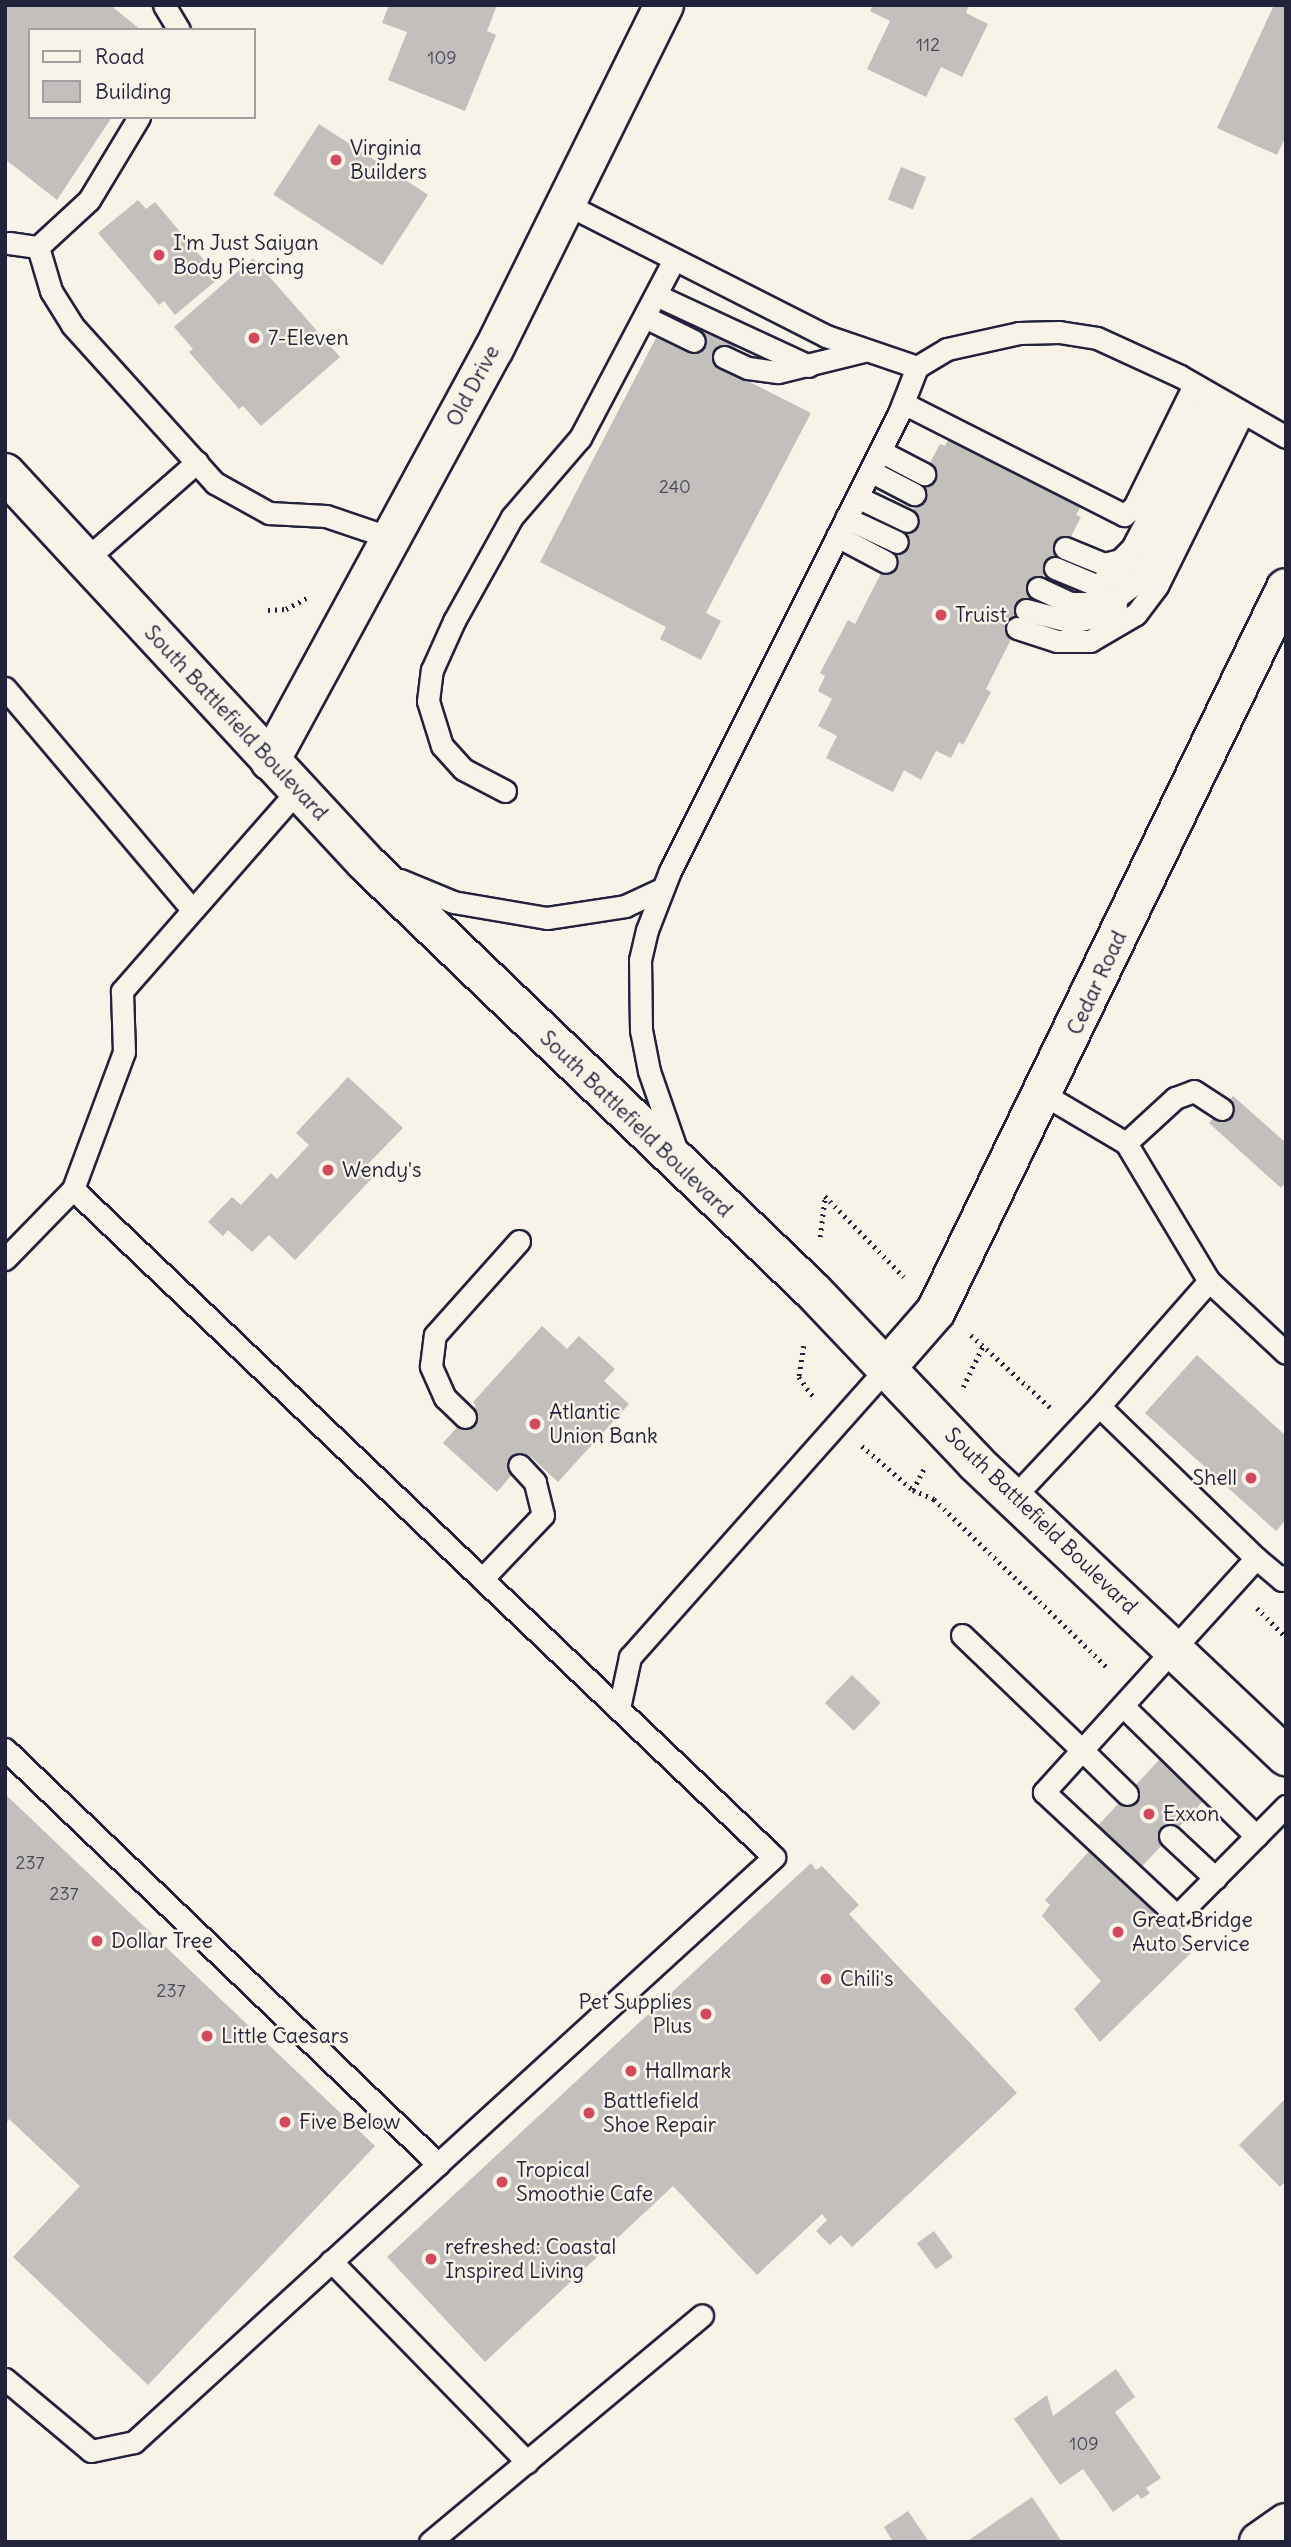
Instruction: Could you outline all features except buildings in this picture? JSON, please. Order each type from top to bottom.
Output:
[{"type":"main road","name":"Old Drive","points":[[270,761],[391,538],[566,204],[664,5]]},
{"type":"main road","name":"South Battlefield Boulevard","points":[[5,473],[366,863],[888,1366],[1013,1498],[1286,1756]]},
{"type":"main road","name":"Cedar Road","points":[[888,1366],[936,1311],[1286,588]]},
{"type":"main road","points":[[1259,2542],[1286,2523]]},
{"type":"lane","points":[[164,5],[178,28]]},
{"type":"lane","points":[[6,243],[38,247],[89,200],[138,119]]},
{"type":"lane","points":[[566,204],[674,260],[864,351],[917,367]]},
{"type":"lane","points":[[38,247],[51,291],[72,326],[215,483],[269,513],[326,516],[391,538]]},
{"type":"lane","points":[[505,792],[463,769],[442,746],[428,701],[432,670],[454,621],[512,517],[580,438],[648,318],[674,260]]},
{"type":"lane","points":[[658,296],[809,366]]},
{"type":"lane","points":[[648,318],[694,341]]},
{"type":"lane","points":[[708,1194],[677,1152],[649,1071],[641,1030],[640,960],[660,890],[880,451],[917,367],[947,349],[1019,333],[1059,332],[1128,351],[1286,437]]},
{"type":"lane","points":[[724,357],[748,368],[778,372],[864,351]]},
{"type":"lane","points":[[903,403],[1124,515],[1134,507],[1219,401]]},
{"type":"lane","points":[[1055,568],[1089,584],[1102,584],[1126,565],[1219,401]]},
{"type":"lane","points":[[1219,401],[1157,586],[1136,614],[1090,641],[1057,641],[1022,619],[1089,619],[1128,596],[1144,572],[1219,401]]},
{"type":"lane","points":[[880,451],[924,474]]},
{"type":"lane","points":[[85,560],[197,462]]},
{"type":"lane","points":[[870,471],[914,494]]},
{"type":"lane","points":[[857,497],[907,522]]},
{"type":"lane","points":[[841,527],[897,541]]},
{"type":"lane","points":[[841,527],[886,562]]},
{"type":"lane","points":[[1065,548],[1091,562],[1110,564],[1124,557],[1142,533]]},
{"type":"lane","points":[[1038,588],[1070,603],[1097,603],[1127,591],[1144,572]]},
{"type":"lane","points":[[5,688],[191,908]]},
{"type":"lane","points":[[5,1258],[73,1189],[124,1052],[122,991],[191,908],[298,790]]},
{"type":"lane","points":[[366,863],[453,902],[526,918],[584,915],[625,906],[660,890]]},
{"type":"lane","points":[[1126,1143],[1175,1098],[1194,1091],[1222,1109]]},
{"type":"lane","points":[[1043,1094],[1126,1143],[1209,1281],[1286,1353]]},
{"type":"lane","points":[[5,2379],[91,2451],[134,2442],[775,1857],[73,1189]]},
{"type":"lane","points":[[465,1417],[445,1398],[431,1366],[435,1335],[519,1241]]},
{"type":"lane","points":[[1013,1498],[1099,1406],[1209,1281]]},
{"type":"lane","points":[[619,1709],[630,1657],[888,1366]]},
{"type":"lane","points":[[1099,1406],[1256,1558],[1282,1580],[1286,1576]]},
{"type":"lane","points":[[482,1579],[543,1514],[535,1482],[519,1465]]},
{"type":"lane","points":[[1256,1558],[1175,1651],[1044,1792],[1177,1916],[1286,1806]]},
{"type":"lane","points":[[962,1635],[1127,1794]]},
{"type":"lane","points":[[1129,1700],[1256,1836]]},
{"type":"lane","points":[[5,1749],[438,2164]]},
{"type":"lane","points":[[1170,1836],[1215,1878]]},
{"type":"lane","points":[[331,2261],[527,2462]]},
{"type":"lane","points":[[430,2542],[702,2315]]},
{"type":"path","points":[[825,1196],[936,1311],[984,1344]]},
{"type":"path","points":[[914,1490],[934,1499],[1129,1700]]},
{"type":"place","name":"Virginia Builders","points":[[336,160]]},
{"type":"place","name":"I'm Just Saiyan Body Piercing","points":[[159,255]]},
{"type":"place","name":"7-Eleven","points":[[254,338]]},
{"type":"place","name":"Truist","points":[[941,615]]},
{"type":"place","name":"Wendy's","points":[[328,1170]]},
{"type":"place","name":"Atlantic Union Bank","points":[[535,1424]]},
{"type":"place","name":"Shell","points":[[1251,1478]]},
{"type":"place","name":"Exxon","points":[[1149,1814]]},
{"type":"place","name":"Great Bridge Auto Service","points":[[1118,1932]]},
{"type":"place","name":"Dollar Tree","points":[[97,1941]]},
{"type":"place","name":"Chili's","points":[[826,1979]]},
{"type":"place","name":"Pet Supplies Plus","points":[[706,2014]]},
{"type":"place","name":"Little Caesars","points":[[207,2036]]},
{"type":"place","name":"Hallmark","points":[[631,2071]]},
{"type":"place","name":"Battlefield Shoe Repair","points":[[589,2113]]},
{"type":"place","name":"Five Below","points":[[285,2122]]},
{"type":"place","name":"Tropical Smoothie Cafe","points":[[502,2182]]},
{"type":"place","name":"refreshed: Coastal Inspired Living","points":[[431,2259]]}]
